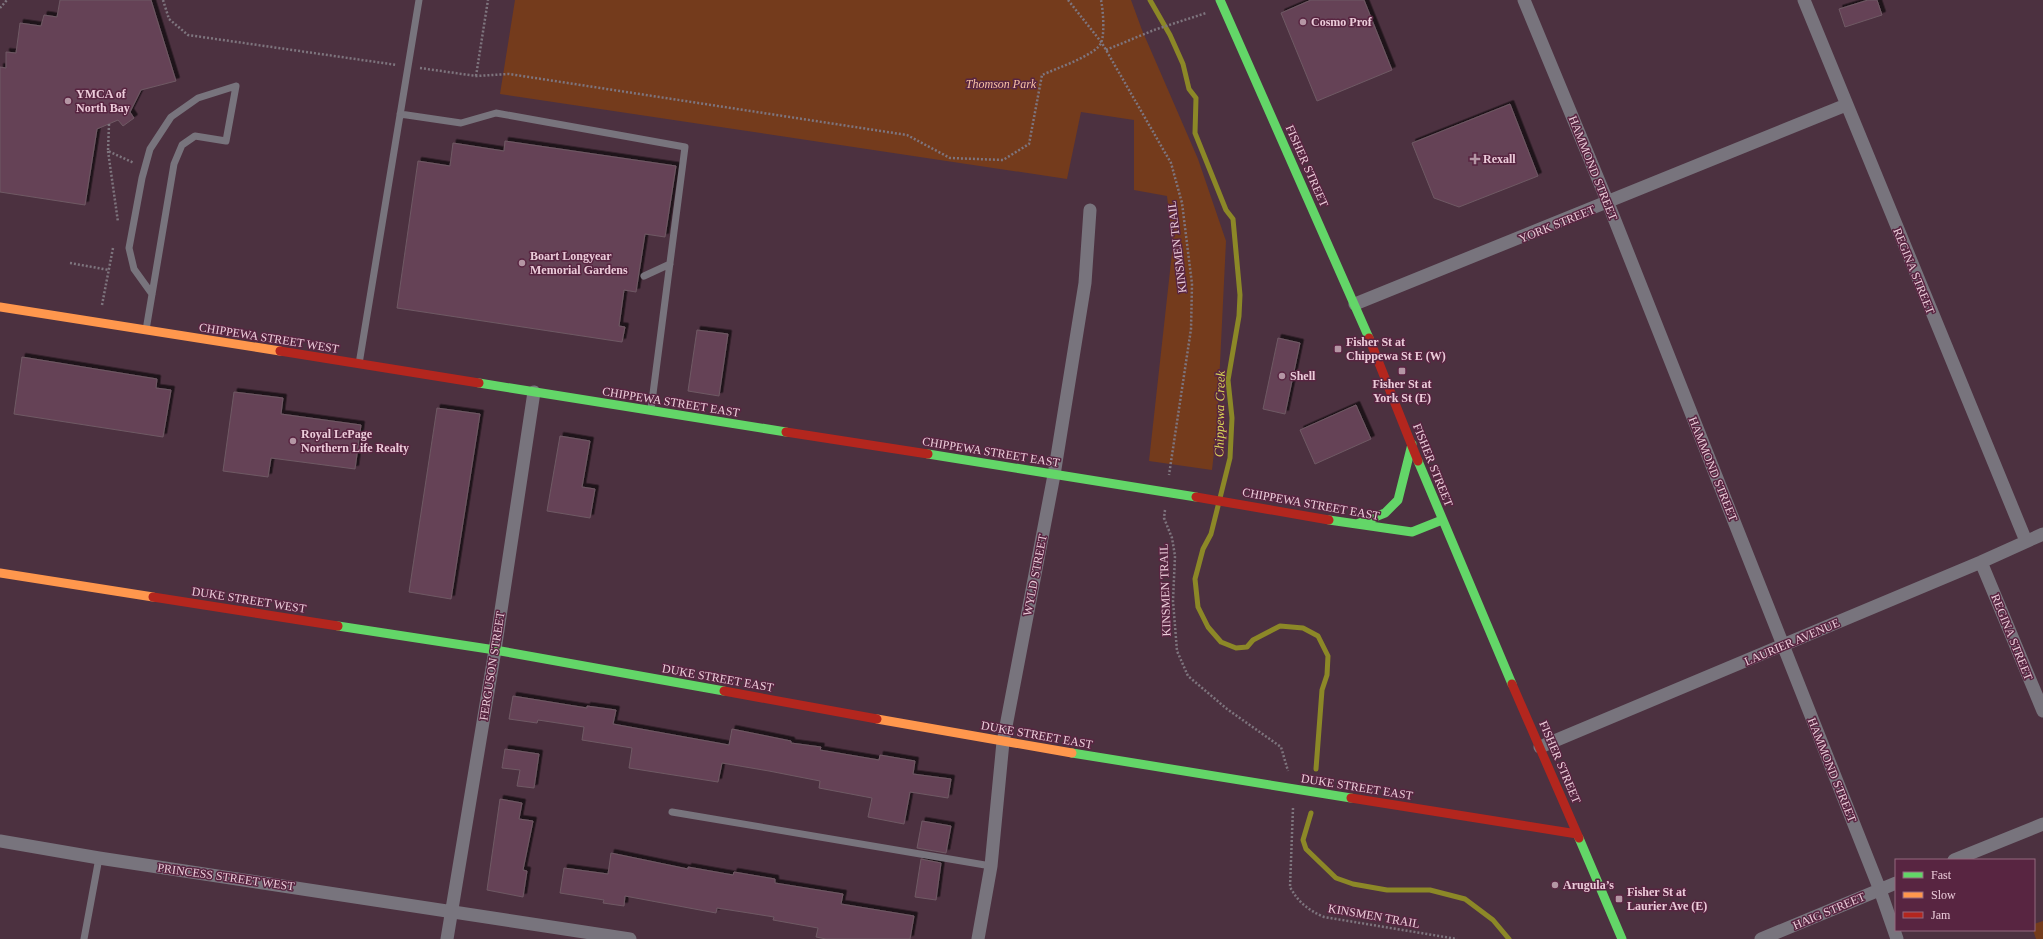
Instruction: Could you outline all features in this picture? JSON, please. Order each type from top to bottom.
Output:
[{"type":"street","name":"HAMMOND STREET","points":[[1524,0],[1608,203],[1880,890],[1897,939]]},
{"type":"street","name":"REGINA STREET","points":[[1804,0],[2026,541]]},
{"type":"street","name":"FISHER STREET","points":[[1222,3],[1355,304],[1442,520],[1622,939]]},
{"type":"street","name":"YORK STREET","points":[[1355,304],[1608,203],[1846,105]]},
{"type":"street","name":"WYLD STREET","points":[[978,939],[991,866],[1003,742],[1054,475],[1085,283],[1090,210]]},
{"type":"street","name":"CHIPPEWA STREET WEST","points":[[0,307],[534,392]]},
{"type":"street","name":"CHIPPEWA STREET EAST","points":[[534,392],[1241,504],[1356,525],[1412,532],[1442,520]]},
{"type":"street","name":"FERGUSON STREET","points":[[447,939],[495,650],[534,392]]},
{"type":"street","points":[[1356,525],[1385,513],[1398,500],[1412,444]]},
{"type":"street","name":"LAURIER AVENUE","points":[[1540,747],[1783,646],[2043,534]]},
{"type":"street","name":"REGINA STREET","points":[[1981,562],[2043,711]]},
{"type":"street","name":"DUKE STREET WEST","points":[[0,573],[495,650]]},
{"type":"street","name":"DUKE STREET EAST","points":[[495,650],[1003,742],[1577,834]]},
{"type":"street","points":[[1956,859],[2043,824]]},
{"type":"street","name":"PRINCESS STREET WEST","points":[[0,840],[99,858],[452,910],[630,939]]},
{"type":"street","name":"HAIG STREET","points":[[1761,939],[1895,883]]},
{"type":"lane","points":[[359,364],[419,0]]},
{"type":"lane","points":[[146,330],[174,164],[182,145],[195,136],[226,141],[236,86],[198,98],[171,117],[150,149],[142,178],[129,248],[134,269],[152,294]]},
{"type":"lane","points":[[400,114],[461,123],[496,113],[686,147],[650,411]]},
{"type":"lane","points":[[644,276],[670,264]]},
{"type":"lane","points":[[672,812],[991,866]]},
{"type":"lane","points":[[84,939],[99,858]]},
{"type":"path","points":[[0,8],[7,0]]},
{"type":"path","points":[[163,0],[169,19],[188,35],[476,76],[510,74],[907,135],[950,158],[1003,160],[1029,144],[1042,75],[1094,51],[1102,43],[1103,11],[1100,0]]},
{"type":"path","points":[[476,76],[488,0]]},
{"type":"path","name":"KINSMEN TRAIL","points":[[1068,0],[1102,43],[1171,163],[1182,203],[1192,284],[1191,329],[1166,493],[1164,518],[1172,538],[1175,556],[1173,601],[1177,651],[1188,676],[1227,709],[1281,747],[1285,757],[1292,789],[1293,810],[1290,887],[1296,898],[1309,910],[1324,917],[1457,939]]},
{"type":"path","points":[[1106,50],[1154,30],[1176,23],[1222,3]]},
{"type":"path","points":[[109,124],[108,150],[118,222]]},
{"type":"path","points":[[108,150],[136,164]]},
{"type":"path","points":[[102,308],[113,248]]},
{"type":"path","points":[[70,263],[109,270]]},
{"type":"green space","name":"Thomson Park","points":[[515,0],[1131,0],[1142,30],[1198,159],[1226,241],[1217,425],[1212,470],[1149,461],[1173,244],[1167,196],[1134,190],[1134,120],[1081,112],[1067,179],[500,94]]},
{"type":"green space","points":[[2043,921],[2043,939],[2036,939],[2033,931],[2035,931],[2035,924]]},
{"type":"building","name":"YMCA of North Bay","points":[[60,0],[151,0],[176,81],[141,90],[130,112],[134,118],[123,126],[118,120],[97,129],[85,205],[0,192],[0,67],[6,68],[6,52],[16,53],[20,23],[41,26],[44,15],[57,17]]},
{"type":"building","points":[[1311,0],[1364,0],[1392,70],[1317,101],[1281,13]]},
{"type":"building","points":[[1868,0],[1877,0],[1882,15],[1845,27],[1839,9]]},
{"type":"building","name":"Rexall","points":[[1510,104],[1538,176],[1459,207],[1434,198],[1412,143]]},
{"type":"building","name":"Boart Longyear Memorial Gardens","points":[[505,141],[676,166],[665,237],[645,234],[636,292],[624,290],[619,326],[625,327],[622,342],[397,308],[418,161],[450,166],[453,143],[504,151]]},
{"type":"building","points":[[697,330],[728,334],[719,396],[688,391]]},
{"type":"building","name":"Shell","points":[[1278,338],[1300,343],[1285,414],[1263,409]]},
{"type":"building","points":[[22,357],[157,379],[156,388],[171,390],[163,437],[14,414]]},
{"type":"building","name":"Royal LePage Northern Life Realty","points":[[234,392],[283,398],[281,414],[361,425],[355,469],[271,458],[268,477],[223,471]]},
{"type":"building","points":[[1356,405],[1371,439],[1315,464],[1300,430]]},
{"type":"building","points":[[437,408],[480,414],[451,599],[409,592]]},
{"type":"building","points":[[560,436],[590,441],[582,487],[595,489],[590,518],[547,511]]},
{"type":"building","points":[[513,696],[587,708],[587,706],[616,710],[613,724],[729,745],[732,729],[791,741],[791,743],[821,747],[820,750],[879,760],[880,755],[915,761],[913,774],[951,779],[948,798],[910,792],[904,824],[868,817],[872,798],[819,788],[820,781],[722,763],[718,782],[629,768],[632,748],[582,740],[584,727],[538,720],[537,723],[509,719]]},
{"type":"building","points":[[505,749],[539,754],[534,788],[517,786],[520,770],[502,768]]},
{"type":"building","points":[[500,799],[522,803],[519,819],[533,821],[523,870],[527,871],[523,897],[487,890]]},
{"type":"building","points":[[922,821],[951,826],[946,853],[917,848]]},
{"type":"building","points":[[611,853],[688,869],[688,867],[733,875],[734,872],[775,879],[775,883],[843,894],[841,904],[914,916],[910,939],[826,939],[816,937],[818,928],[773,920],[774,917],[717,908],[716,913],[625,896],[624,906],[603,903],[604,900],[560,893],[564,868],[608,874]]},
{"type":"building","points":[[921,859],[941,863],[936,900],[915,897]]},
{"type":"waterway","name":"Chippewa Creek","points":[[1150,0],[1170,35],[1183,64],[1189,89],[1196,98],[1195,133],[1226,210],[1233,219],[1240,295],[1239,316],[1228,380],[1232,418],[1230,458],[1211,534],[1203,549],[1195,579],[1198,607],[1208,627],[1221,642],[1236,648],[1247,647],[1253,640],[1280,626],[1303,628],[1318,636],[1328,656],[1327,675],[1322,690],[1316,769]]},
{"type":"waterway","name":"Chippewa Creek","points":[[1311,813],[1303,840],[1306,849],[1336,878],[1353,884],[1387,890],[1430,890],[1465,899],[1493,920],[1509,939]]},
{"type":"traffic: fast","points":[[1220,0],[1369,338]]},
{"type":"traffic: fast","points":[[479,383],[786,432]]},
{"type":"traffic: fast","points":[[1357,524],[1385,513],[1398,500],[1412,444]]},
{"type":"traffic: fast","points":[[928,454],[1196,497]]},
{"type":"traffic: fast","points":[[1418,461],[1512,684]]},
{"type":"traffic: fast","points":[[1329,520],[1412,532],[1442,520]]},
{"type":"traffic: fast","points":[[338,626],[495,650],[724,691]]},
{"type":"traffic: fast","points":[[1072,753],[1351,798]]},
{"type":"traffic: fast","points":[[1579,838],[1622,939]]},
{"type":"traffic: slow","points":[[0,307],[280,351]]},
{"type":"traffic: slow","points":[[0,573],[153,597]]},
{"type":"traffic: slow","points":[[877,719],[1072,753]]},
{"type":"traffic: jam","points":[[1369,338],[1418,461]]},
{"type":"traffic: jam","points":[[280,351],[479,383]]},
{"type":"traffic: jam","points":[[786,432],[928,454]]},
{"type":"traffic: jam","points":[[1196,497],[1329,520]]},
{"type":"traffic: jam","points":[[153,597],[338,626]]},
{"type":"traffic: jam","points":[[1512,684],[1579,838]]},
{"type":"traffic: jam","points":[[724,691],[877,719]]},
{"type":"traffic: jam","points":[[1351,798],[1577,834]]},
{"type":"place","name":"Cosmo Prof","points":[[1303,22]]},
{"type":"place","name":"YMCA of North Bay","points":[[68,101]]},
{"type":"place","name":"Rexall","points":[[1475,159]]},
{"type":"place","name":"Boart Longyear Memorial Gardens","points":[[522,263]]},
{"type":"place","name":"Fisher St at Chippewa St E (W)","points":[[1338,349]]},
{"type":"place","name":"Fisher St at York St (E)","points":[[1402,371]]},
{"type":"place","name":"Shell","points":[[1282,376]]},
{"type":"place","name":"Royal LePage Northern Life Realty","points":[[293,441]]},
{"type":"place","name":"Arugula’s","points":[[1555,885]]},
{"type":"place","name":"Fisher St at Laurier Ave (E)","points":[[1619,899]]}]
